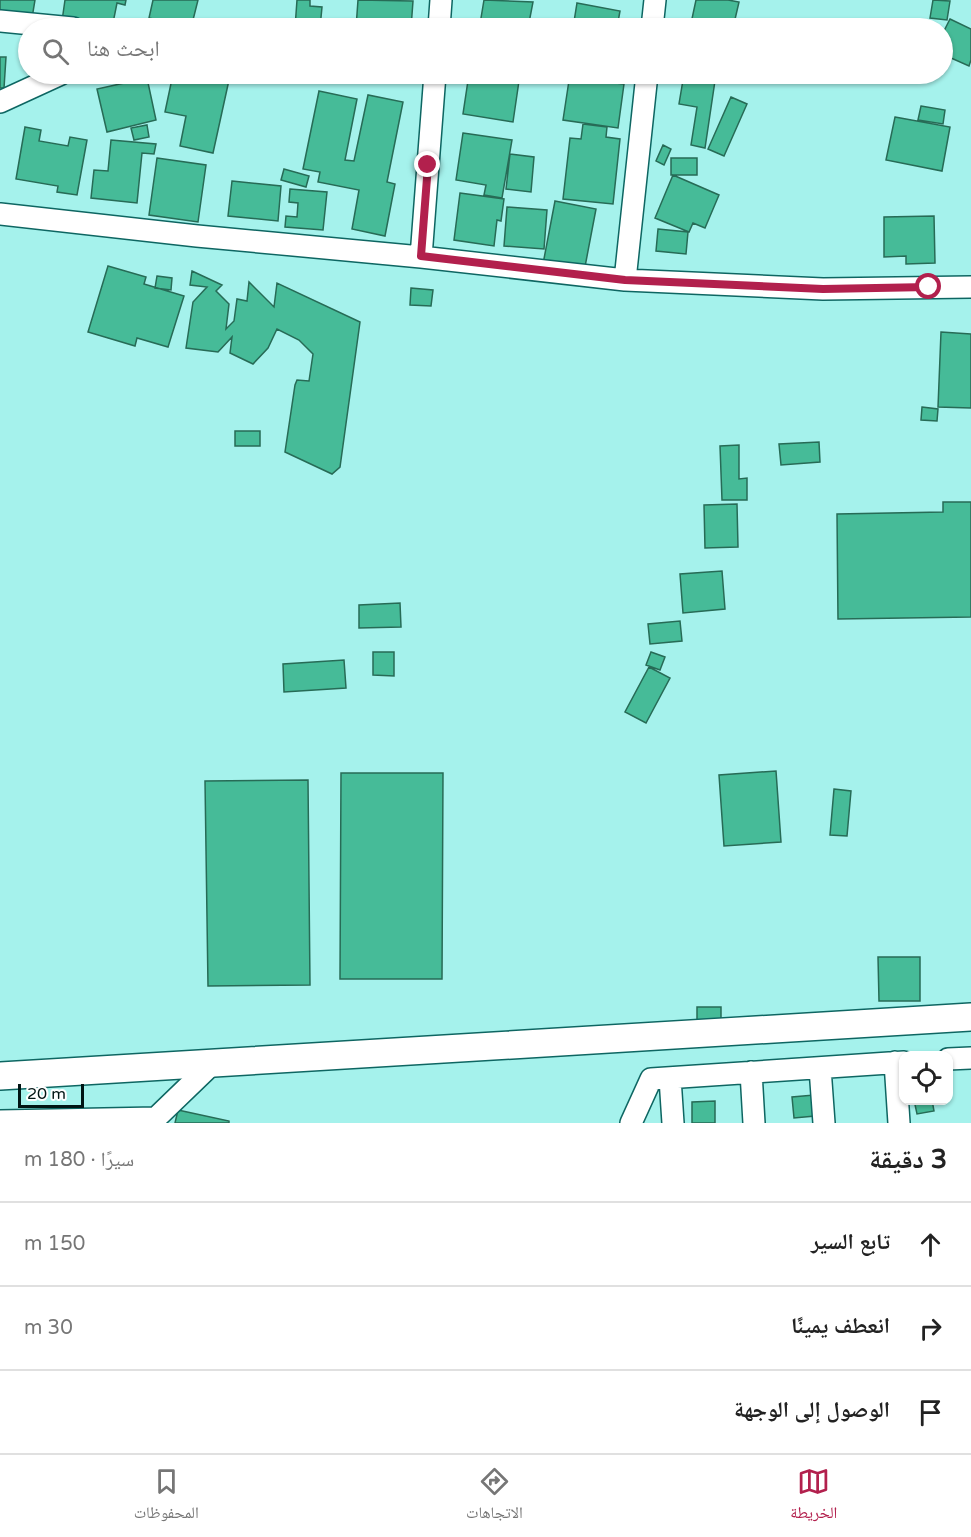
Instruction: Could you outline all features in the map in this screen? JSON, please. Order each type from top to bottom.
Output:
[{"type":"street","points":[[440,18],[441,0]]},
{"type":"street","points":[[653,18],[655,0]]},
{"type":"street","points":[[0,21],[18,23]]},
{"type":"street","points":[[0,102],[39,84]]},
{"type":"street","points":[[421,256],[434,84]]},
{"type":"street","points":[[625,280],[646,84]]},
{"type":"street","points":[[0,214],[208,237],[421,256],[625,280],[823,289],[971,287]]},
{"type":"street","points":[[0,1076],[971,1017]]},
{"type":"street","points":[[953,1059],[971,1058]]},
{"type":"street","points":[[631,1123],[651,1079],[899,1062]]},
{"type":"street","points":[[0,1121],[155,1121],[213,1063]]},
{"type":"street","points":[[820,1068],[824,1123]]},
{"type":"street","points":[[751,1072],[754,1123]]},
{"type":"street","points":[[670,1077],[673,1123]]},
{"type":"street","points":[[899,1105],[899,1123]]},
{"type":"building","points":[[0,0],[35,0],[32,18],[18,18],[18,21],[0,18]]},
{"type":"building","points":[[65,0],[126,0],[125,5],[117,3],[114,18],[62,18]]},
{"type":"building","points":[[153,0],[198,0],[194,18],[149,18]]},
{"type":"building","points":[[297,0],[310,0],[310,6],[322,7],[321,18],[296,18]]},
{"type":"building","points":[[358,0],[413,1],[412,18],[357,18]]},
{"type":"building","points":[[484,0],[533,2],[530,18],[481,18]]},
{"type":"building","points":[[696,0],[739,2],[735,18],[692,18]]},
{"type":"building","points":[[933,0],[950,1],[947,18],[930,18]]},
{"type":"building","points":[[577,3],[620,11],[619,18],[575,18]]},
{"type":"building","points":[[953,20],[971,29],[969,66],[953,59]]},
{"type":"building","points":[[0,57],[6,57],[4,88],[0,88]]},
{"type":"building","points":[[120,84],[148,84],[156,120],[107,132],[97,89]]},
{"type":"building","points":[[171,84],[228,84],[213,153],[180,146],[186,116],[165,112]]},
{"type":"building","points":[[468,84],[519,84],[513,122],[463,114]]},
{"type":"building","points":[[568,84],[624,84],[618,128],[563,120]]},
{"type":"building","points":[[682,84],[715,84],[705,148],[691,145],[697,107],[679,104]]},
{"type":"building","points":[[319,91],[357,99],[345,160],[354,161],[368,95],[403,102],[387,182],[395,184],[385,236],[352,229],[359,190],[318,182],[320,172],[303,169]]},
{"type":"building","points":[[731,97],[747,104],[724,156],[708,149]]},
{"type":"building","points":[[921,106],[945,110],[943,124],[918,120]]},
{"type":"building","points":[[895,117],[950,127],[942,171],[886,160]]},
{"type":"building","points":[[583,124],[607,127],[606,137],[620,139],[613,204],[563,199],[570,138],[581,139]]},
{"type":"building","points":[[147,125],[149,137],[134,140],[131,128]]},
{"type":"building","points":[[25,127],[41,130],[39,141],[68,146],[70,137],[87,140],[77,195],[57,192],[58,186],[16,179]]},
{"type":"building","points":[[463,133],[512,140],[502,198],[484,195],[486,185],[456,180]]},
{"type":"building","points":[[111,140],[156,144],[154,154],[142,153],[137,203],[91,198],[94,170],[108,171]]},
{"type":"building","points":[[663,145],[671,149],[664,165],[656,161]]},
{"type":"building","points":[[510,154],[534,157],[531,192],[506,189]]},
{"type":"building","points":[[157,158],[206,165],[198,222],[149,215]]},
{"type":"building","points":[[671,158],[697,158],[697,175],[671,175]]},
{"type":"building","points":[[284,169],[309,176],[306,187],[281,180]]},
{"type":"building","points":[[673,175],[719,195],[705,228],[693,223],[689,232],[655,218]]},
{"type":"building","points":[[232,181],[281,186],[278,221],[228,216]]},
{"type":"building","points":[[290,189],[327,192],[323,230],[285,227],[286,216],[297,217],[298,203],[289,202]]},
{"type":"building","points":[[460,193],[504,199],[501,221],[497,220],[494,246],[454,240]]},
{"type":"building","points":[[555,201],[596,209],[584,272],[543,264]]},
{"type":"building","points":[[507,207],[547,210],[544,249],[504,246]]},
{"type":"building","points":[[934,216],[935,263],[906,264],[906,256],[884,257],[884,217]]},
{"type":"building","points":[[658,229],[688,232],[686,254],[656,251]]},
{"type":"building","points":[[108,266],[146,277],[144,284],[184,296],[168,347],[137,338],[135,346],[88,332]]},
{"type":"building","points":[[192,271],[222,285],[216,291],[229,304],[226,329],[234,321],[237,299],[247,301],[249,282],[274,307],[277,283],[360,322],[340,467],[332,474],[285,452],[295,385],[297,380],[309,381],[313,354],[299,340],[277,329],[268,348],[253,364],[230,353],[232,337],[218,352],[186,348],[193,302],[207,287],[190,285]]},
{"type":"building","points":[[157,276],[172,278],[171,290],[155,288]]},
{"type":"building","points":[[411,288],[433,290],[431,306],[410,305]]},
{"type":"building","points":[[941,332],[971,334],[971,408],[938,407]]},
{"type":"building","points":[[922,407],[938,409],[937,421],[921,420]]},
{"type":"building","points":[[235,431],[260,431],[260,446],[235,446]]},
{"type":"building","points":[[819,442],[820,462],[781,465],[779,444]]},
{"type":"building","points":[[739,445],[739,479],[747,478],[747,500],[722,500],[720,446]]},
{"type":"building","points":[[943,502],[971,502],[971,617],[838,619],[837,514],[943,512]]},
{"type":"building","points":[[737,504],[738,547],[705,548],[704,505]]},
{"type":"building","points":[[722,571],[725,609],[683,613],[680,574]]},
{"type":"building","points":[[400,603],[401,627],[359,628],[359,605]]},
{"type":"building","points":[[680,621],[682,641],[650,644],[648,624]]},
{"type":"building","points":[[373,652],[394,652],[394,676],[373,675]]},
{"type":"building","points":[[651,652],[665,657],[660,670],[646,665]]},
{"type":"building","points":[[344,660],[346,688],[284,692],[283,664]]},
{"type":"building","points":[[649,667],[670,678],[646,723],[625,712]]},
{"type":"building","points":[[776,771],[781,842],[724,846],[719,775]]},
{"type":"building","points":[[341,773],[443,773],[442,979],[340,979]]},
{"type":"building","points":[[308,780],[310,985],[208,986],[205,781]]},
{"type":"building","points":[[834,789],[851,791],[847,836],[830,835]]},
{"type":"building","points":[[878,957],[920,957],[920,1001],[879,1001]]},
{"type":"building","points":[[697,1007],[721,1007],[721,1030],[697,1030]]},
{"type":"building","points":[[814,1095],[815,1116],[794,1118],[792,1097]]},
{"type":"building","points":[[715,1101],[715,1123],[692,1123],[692,1102]]},
{"type":"building","points":[[915,1105],[933,1105],[934,1111],[917,1114]]},
{"type":"building","points":[[178,1110],[229,1121],[229,1123],[175,1123]]},
{"type":"route","points":[[428,165],[421,256],[625,280],[823,289],[929,287]]}]
